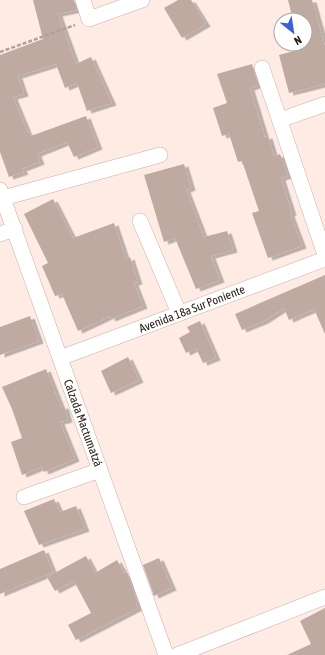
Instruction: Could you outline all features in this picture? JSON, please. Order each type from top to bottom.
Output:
[{"type":"street","points":[[83,0],[90,19],[142,0]]},
{"type":"street","points":[[262,68],[325,255]]},
{"type":"street","points":[[280,120],[325,104]]},
{"type":"street","points":[[1,194],[160,154]]},
{"type":"street","name":"Calzada Mactumatzá","points":[[1,194],[15,229],[166,655]]},
{"type":"street","points":[[140,221],[179,314]]},
{"type":"street","points":[[0,234],[15,229]]},
{"type":"street","name":"Avenida 18a Sur Poniente","points":[[60,358],[325,259]]},
{"type":"street","points":[[24,497],[100,470]]},
{"type":"street","points":[[177,655],[325,597]]},
{"type":"path","points":[[0,52],[90,19]]},
{"type":"building","points":[[33,0],[74,0],[77,10],[58,14],[76,64],[91,57],[112,103],[87,111],[77,83],[65,88],[56,64],[18,76],[24,94],[13,97],[28,133],[29,132],[31,136],[86,116],[98,147],[74,157],[67,142],[37,154],[40,162],[22,169],[24,172],[9,177],[0,152],[0,55],[43,39]]},
{"type":"building","points":[[178,0],[191,0],[206,24],[182,38],[164,8]]},
{"type":"building","points":[[288,0],[312,0],[325,46],[325,84],[289,93],[279,55],[290,52],[313,52],[313,12],[291,12]]},
{"type":"building","points":[[252,64],[258,85],[250,88],[265,137],[268,136],[274,156],[280,154],[288,176],[281,178],[292,213],[290,214],[302,246],[268,258],[252,213],[259,211],[242,161],[238,162],[229,134],[222,136],[213,108],[227,103],[217,74]]},
{"type":"building","points":[[184,164],[191,188],[186,190],[204,237],[227,231],[233,250],[211,256],[220,280],[196,289],[175,238],[164,242],[144,175]]},
{"type":"building","points":[[53,199],[73,238],[114,223],[126,259],[130,257],[138,282],[134,283],[143,306],[111,319],[110,316],[78,331],[62,294],[55,296],[42,266],[48,263],[24,214]]},
{"type":"building","points":[[325,275],[325,334],[314,309],[289,320],[284,308],[264,321],[242,330],[235,314]]},
{"type":"building","points":[[30,316],[39,341],[0,355],[0,327]]},
{"type":"building","points":[[200,321],[216,358],[203,363],[196,348],[186,353],[179,338],[190,332],[187,327]]},
{"type":"building","points":[[128,357],[139,380],[111,393],[101,371]]},
{"type":"building","points":[[46,369],[61,407],[64,406],[68,420],[60,422],[75,459],[44,472],[42,467],[22,475],[11,442],[22,438],[12,409],[2,387]]},
{"type":"building","points":[[54,499],[60,512],[76,506],[85,529],[39,545],[24,511]]},
{"type":"building","points":[[44,550],[53,572],[0,594],[0,569]]},
{"type":"building","points":[[86,556],[95,573],[117,560],[124,573],[127,572],[138,603],[136,604],[138,608],[76,640],[68,625],[91,613],[74,581],[55,591],[47,577]]},
{"type":"building","points":[[159,558],[172,588],[154,596],[143,565]]},
{"type":"building","points":[[325,608],[325,655],[287,655],[311,644],[300,621]]}]
